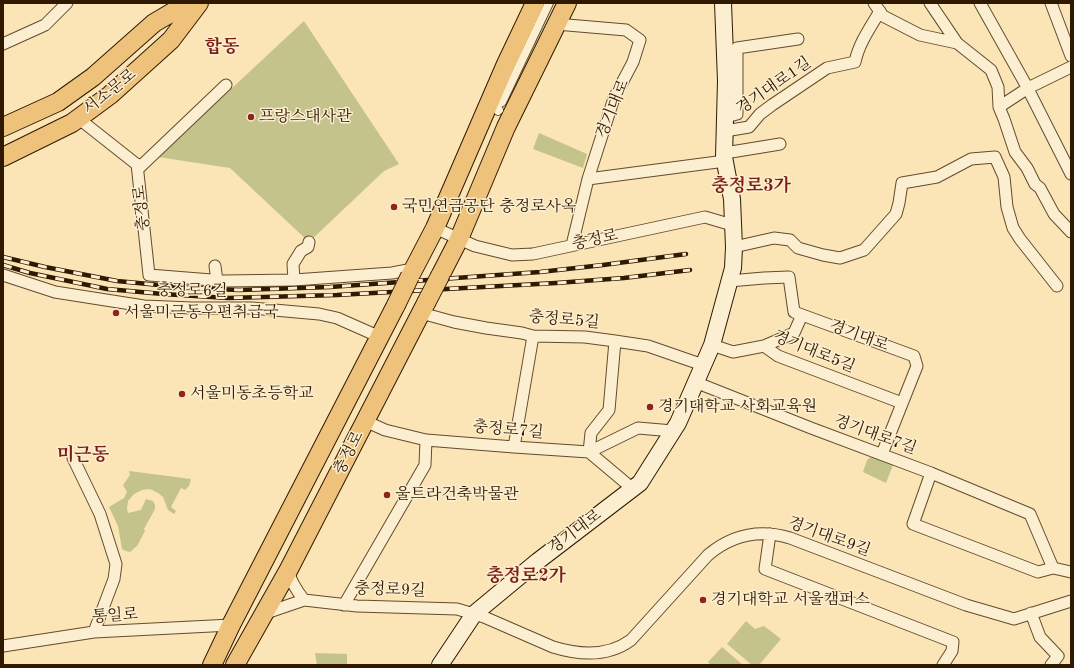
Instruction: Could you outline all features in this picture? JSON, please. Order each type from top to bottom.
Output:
[{"type":"main road","name":"서소문로","points":[[3,127],[58,102],[93,77],[154,23],[188,3]]},
{"type":"main road","name":"서소문로","points":[[4,154],[72,123],[110,95],[171,40],[199,3]]},
{"type":"main road","name":"충정로","points":[[212,665],[435,228],[506,64],[535,3]]},
{"type":"main road","name":"충정로","points":[[235,665],[288,571],[440,276],[459,238],[506,128],[567,3]]},
{"type":"main road","name":"경기대로","points":[[440,665],[474,614],[538,561],[640,483],[678,423],[712,345],[733,268],[734,247],[732,199],[725,157],[726,81],[723,3]]},
{"type":"street","points":[[3,44],[46,25],[67,3]]},
{"type":"street","points":[[543,3],[506,78],[497,109],[498,111],[549,3]]},
{"type":"street","points":[[930,3],[957,43],[991,70],[998,87],[998,107],[1004,119],[1015,152],[1027,168],[1035,184],[1040,188],[1054,214],[1071,232]]},
{"type":"street","points":[[980,3],[1028,88],[1071,174]]},
{"type":"street","points":[[1051,3],[1071,56]]},
{"type":"street","points":[[877,7],[883,16],[920,35],[957,43]]},
{"type":"street","name":"경기대로1길","points":[[725,124],[749,127],[760,114],[827,68],[856,62],[857,52],[877,7]]},
{"type":"street","name":"경기대로","points":[[556,24],[626,30],[640,40],[633,62],[614,98],[588,179],[572,245]]},
{"type":"street","points":[[725,124],[737,114],[737,48],[798,39]]},
{"type":"street","points":[[998,107],[1028,88],[1071,67]]},
{"type":"street","points":[[78,118],[140,167],[226,85]]},
{"type":"street","points":[[588,179],[725,157],[780,144]]},
{"type":"street","points":[[734,247],[774,238],[790,240],[798,248],[840,258],[864,250],[896,214],[902,183],[938,177],[971,159],[995,157],[1004,177],[1008,207],[1014,228],[1020,239],[1057,286]]},
{"type":"street","name":"충정로","points":[[137,164],[149,275],[217,281],[294,280],[412,272]]},
{"type":"street","name":"충정로","points":[[435,228],[475,246],[512,255],[534,254],[705,217],[732,224]]},
{"type":"street","points":[[294,280],[293,264],[301,251],[308,247],[309,242]]},
{"type":"street","points":[[215,266],[217,281]]},
{"type":"street","name":"충정로6길","points":[[3,275],[55,292],[144,306],[252,308],[319,314],[336,318],[380,337]]},
{"type":"street","points":[[729,281],[789,277],[794,312],[802,315],[794,333],[764,346]]},
{"type":"street","name":"충정로5길","points":[[423,308],[454,322],[533,336],[615,340],[648,346],[703,365]]},
{"type":"street","name":"경기대로","points":[[802,315],[914,356],[917,366],[882,454]]},
{"type":"street","points":[[514,448],[533,336]]},
{"type":"street","points":[[589,452],[591,433],[609,410],[615,340]]},
{"type":"street","name":"경기대로5길","points":[[712,345],[733,352],[764,346],[778,356],[902,403]]},
{"type":"street","name":"경기대로7길","points":[[695,382],[811,428],[932,473],[1030,514],[1053,568]]},
{"type":"street","name":"충정로7길","points":[[365,421],[385,430],[426,440],[514,448],[589,452]]},
{"type":"street","points":[[589,452],[638,428],[673,431]]},
{"type":"street","points":[[344,605],[425,465],[426,440]]},
{"type":"street","points":[[589,452],[633,488]]},
{"type":"street","points":[[73,458],[100,514],[116,564],[114,579],[94,632]]},
{"type":"street","name":"경기대로7길","points":[[932,473],[913,524],[1038,572],[1053,568],[1071,572]]},
{"type":"street","name":"경기대로9길","points":[[474,614],[563,650],[584,654],[609,651],[631,640],[716,548],[741,536],[757,534],[780,535],[790,538],[966,605],[1014,619],[1071,601]]},
{"type":"street","points":[[770,534],[765,569],[953,642],[952,651],[943,665]]},
{"type":"street","points":[[288,571],[291,580],[304,600]]},
{"type":"street","name":"충정로9길","points":[[263,614],[304,600],[344,605],[457,609],[474,614]]},
{"type":"street","points":[[1031,614],[1040,637],[1058,656],[1051,665]]},
{"type":"street","name":"통일로","points":[[3,646],[94,632],[231,626]]},
{"type":"green space","points":[[304,21],[399,164],[384,171],[309,242],[230,168],[158,157]]},
{"type":"green space","points":[[539,133],[587,154],[583,168],[533,149]]},
{"type":"green space","points":[[871,457],[893,465],[886,483],[863,472],[867,460]]},
{"type":"green space","points":[[129,471],[191,479],[189,486],[185,490],[181,488],[171,507],[176,511],[174,514],[168,510],[163,497],[150,489],[142,490],[134,494],[128,501],[128,513],[141,510],[146,499],[153,501],[155,505],[155,509],[144,529],[145,531],[137,546],[130,552],[122,549],[118,526],[109,507],[124,498],[127,492],[123,485],[130,475]]},
{"type":"green space","points":[[746,621],[755,629],[764,626],[781,639],[759,665],[752,665],[727,644]]},
{"type":"green space","points":[[722,647],[743,665],[711,665],[708,662]]},
{"type":"green space","points":[[315,653],[347,654],[347,665],[317,665]]},
{"type":"railway","points":[[3,257],[117,281],[190,288],[239,290],[330,287],[540,272],[686,254]]},
{"type":"railway","points":[[3,265],[30,273],[107,289],[228,298],[337,295],[556,283],[624,278],[690,270]]},
{"type":"place","name":"프랑스대사관","points":[[251,117]]},
{"type":"place","name":"국민연금공단 충정로사옥","points":[[394,207]]},
{"type":"place","name":"서울미근동우편취급국","points":[[116,313]]},
{"type":"place","name":"서울미동초등학교","points":[[182,394]]},
{"type":"place","name":"경기대학교 사회교육원","points":[[650,407]]},
{"type":"place","name":"울트라건축박물관","points":[[387,495]]},
{"type":"place","name":"경기대학교 서울캠퍼스","points":[[703,600]]},
{"type":"district","name":"합동","points":[[222,47]]},
{"type":"district","name":"충정로3가","points":[[751,186]]},
{"type":"district","name":"미근동","points":[[83,455]]},
{"type":"district","name":"충정로2가","points":[[526,576]]}]
